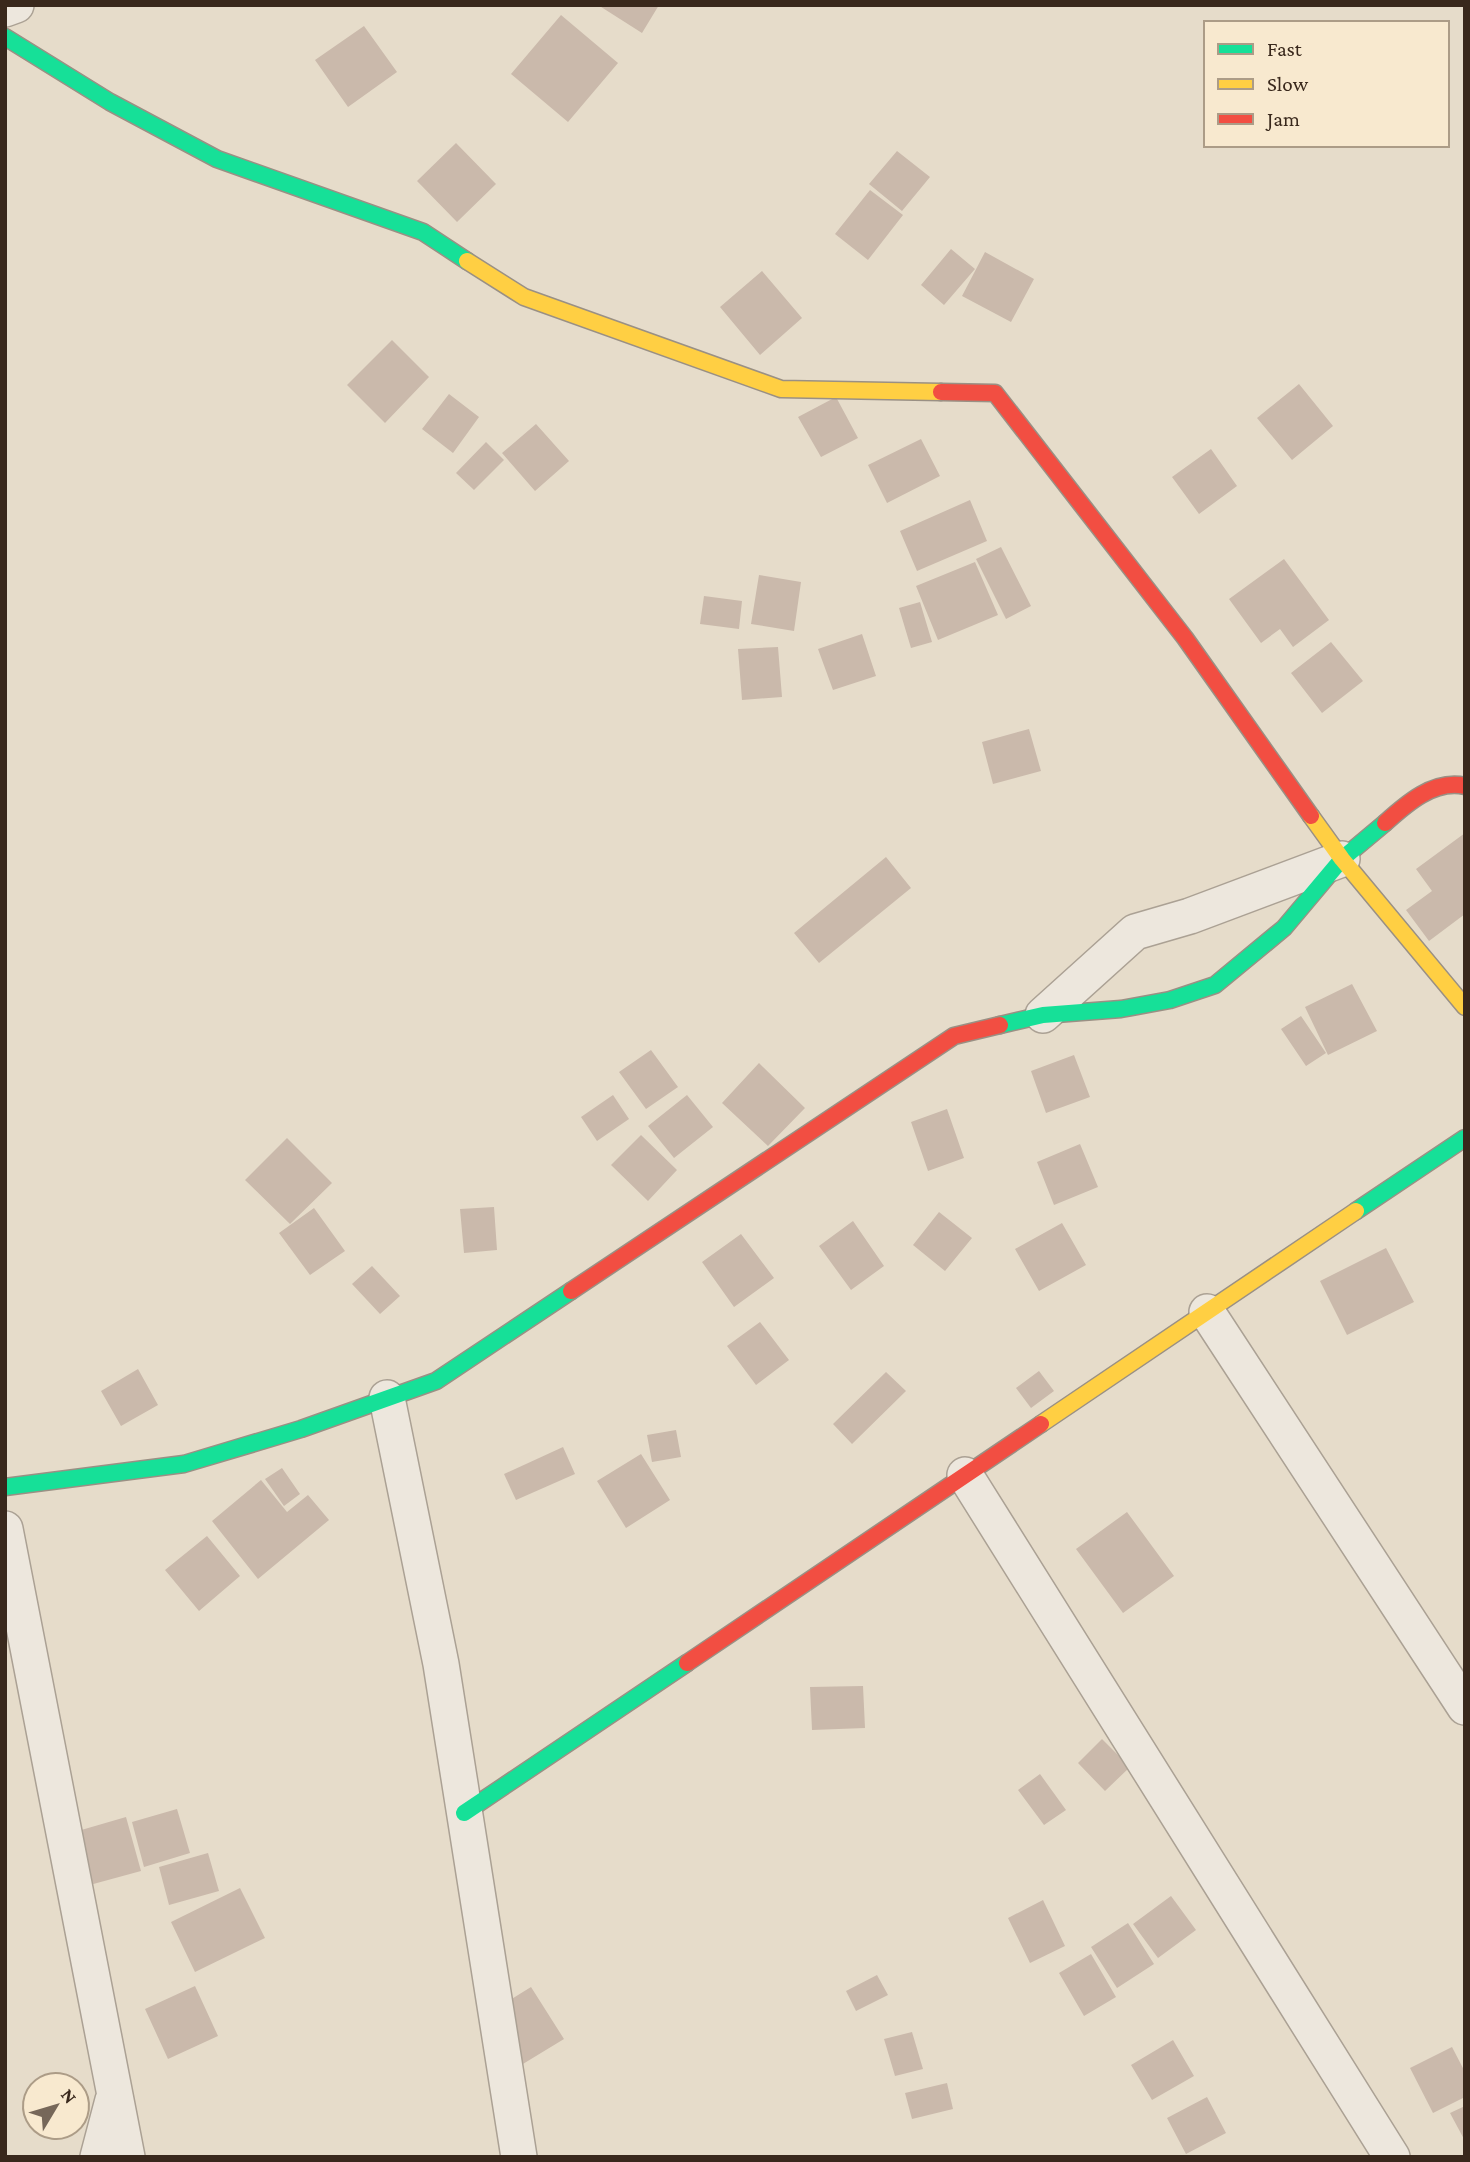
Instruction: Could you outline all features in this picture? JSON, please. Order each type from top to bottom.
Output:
[{"type":"street","points":[[5,9],[16,5]]},
{"type":"street","points":[[5,37],[110,102],[217,159],[423,232],[524,297],[781,389],[995,393],[1185,638],[1342,859],[1465,1007]]},
{"type":"street","points":[[5,1487],[184,1464],[301,1429],[436,1381],[954,1036],[1043,1015],[1121,1009],[1170,1000],[1215,985],[1284,928],[1342,859],[1416,796],[1456,784],[1465,786]]},
{"type":"street","points":[[1043,1015],[1135,932],[1190,916],[1342,859]]},
{"type":"street","points":[[464,1813],[1465,1138]]},
{"type":"street","points":[[1207,1312],[1465,1707]]},
{"type":"street","points":[[387,1398],[441,1664],[519,2157]]},
{"type":"street","points":[[965,1475],[1392,2157]]},
{"type":"street","points":[[5,1529],[127,2157]]},
{"type":"street","points":[[98,2157],[116,2090]]},
{"type":"building","points":[[598,5],[659,5],[642,33]]},
{"type":"building","points":[[561,15],[618,63],[568,122],[511,74]]},
{"type":"building","points":[[364,26],[397,72],[348,107],[315,60]]},
{"type":"building","points":[[456,143],[496,184],[457,222],[417,181]]},
{"type":"building","points":[[897,151],[930,177],[902,211],[869,184]]},
{"type":"building","points":[[870,190],[903,215],[868,260],[835,234]]},
{"type":"building","points":[[951,249],[975,269],[944,305],[921,285]]},
{"type":"building","points":[[985,252],[1034,279],[1011,322],[962,296]]},
{"type":"building","points":[[762,271],[802,318],[760,355],[720,307]]},
{"type":"building","points":[[392,340],[429,377],[385,423],[347,385]]},
{"type":"building","points":[[1299,384],[1333,426],[1292,460],[1257,418]]},
{"type":"building","points":[[449,394],[479,417],[453,453],[422,429]]},
{"type":"building","points":[[836,397],[858,438],[821,457],[798,417]]},
{"type":"building","points":[[536,424],[569,461],[535,491],[502,453]]},
{"type":"building","points":[[921,439],[940,476],[887,503],[868,465]]},
{"type":"building","points":[[486,442],[504,460],[474,490],[456,473]]},
{"type":"building","points":[[1211,449],[1237,486],[1199,514],[1172,477]]},
{"type":"building","points":[[970,500],[987,541],[917,571],[900,531]]},
{"type":"building","points":[[1001,547],[1031,606],[1006,619],[976,559]]},
{"type":"building","points":[[1284,559],[1329,620],[1293,647],[1280,629],[1261,643],[1229,599]]},
{"type":"building","points":[[975,562],[998,615],[938,640],[916,586]]},
{"type":"building","points":[[759,575],[801,582],[794,631],[751,624]]},
{"type":"building","points":[[704,596],[742,601],[739,629],[700,624]]},
{"type":"building","points":[[920,602],[932,642],[911,648],[899,608]]},
{"type":"building","points":[[862,634],[876,676],[833,690],[818,649]]},
{"type":"building","points":[[1331,642],[1363,681],[1322,713],[1291,673]]},
{"type":"building","points":[[778,647],[782,697],[742,700],[738,649]]},
{"type":"building","points":[[1029,729],[1041,771],[993,784],[982,742]]},
{"type":"building","points":[[1465,833],[1465,914],[1429,941],[1406,910],[1432,891],[1416,869]]},
{"type":"building","points":[[886,857],[911,888],[819,963],[794,933]]},
{"type":"building","points":[[1352,984],[1377,1031],[1328,1055],[1305,1007]]},
{"type":"building","points":[[1301,1016],[1326,1053],[1306,1066],[1281,1029]]},
{"type":"building","points":[[651,1050],[678,1087],[646,1109],[619,1072]]},
{"type":"building","points":[[1074,1055],[1090,1097],[1046,1113],[1031,1071]]},
{"type":"building","points":[[759,1063],[805,1108],[768,1146],[722,1103]]},
{"type":"building","points":[[613,1095],[629,1119],[597,1141],[581,1117]]},
{"type":"building","points":[[687,1095],[713,1127],[674,1158],[648,1126]]},
{"type":"building","points":[[947,1109],[964,1158],[928,1171],[911,1122]]},
{"type":"building","points":[[641,1135],[677,1170],[648,1201],[611,1165]]},
{"type":"building","points":[[287,1138],[332,1183],[290,1224],[245,1180]]},
{"type":"building","points":[[1080,1144],[1098,1187],[1054,1205],[1037,1162]]},
{"type":"building","points":[[494,1207],[497,1250],[464,1253],[460,1209]]},
{"type":"building","points":[[314,1208],[345,1251],[310,1275],[279,1233]]},
{"type":"building","points":[[939,1212],[972,1238],[945,1271],[913,1245]]},
{"type":"building","points":[[853,1221],[884,1266],[851,1290],[819,1246]]},
{"type":"building","points":[[1062,1223],[1086,1265],[1039,1291],[1015,1249]]},
{"type":"building","points":[[741,1234],[774,1278],[734,1307],[702,1262]]},
{"type":"building","points":[[1386,1248],[1414,1302],[1347,1335],[1320,1281]]},
{"type":"building","points":[[372,1266],[400,1296],[380,1314],[352,1284]]},
{"type":"building","points":[[760,1322],[789,1360],[756,1385],[727,1346]]},
{"type":"building","points":[[138,1369],[158,1405],[121,1426],[101,1391]]},
{"type":"building","points":[[1039,1371],[1054,1391],[1031,1408],[1016,1388]]},
{"type":"building","points":[[886,1372],[906,1391],[852,1444],[833,1424]]},
{"type":"building","points":[[676,1430],[681,1457],[652,1462],[647,1435]]},
{"type":"building","points":[[563,1447],[575,1474],[516,1500],[504,1474]]},
{"type":"building","points":[[641,1454],[670,1500],[626,1528],[597,1481]]},
{"type":"building","points":[[282,1468],[300,1494],[284,1506],[265,1479]]},
{"type":"building","points":[[261,1480],[287,1512],[308,1495],[329,1520],[258,1579],[212,1521]]},
{"type":"building","points":[[1127,1512],[1174,1576],[1123,1613],[1076,1549]]},
{"type":"building","points":[[207,1536],[240,1576],[199,1611],[165,1570]]},
{"type":"building","points":[[863,1686],[865,1728],[812,1730],[810,1687]]},
{"type":"building","points":[[1102,1739],[1130,1767],[1105,1791],[1078,1763]]},
{"type":"building","points":[[1040,1774],[1066,1810],[1044,1825],[1018,1790]]},
{"type":"building","points":[[177,1809],[190,1853],[144,1867],[132,1822]]},
{"type":"building","points":[[126,1817],[141,1871],[86,1886],[71,1833]]},
{"type":"building","points":[[208,1853],[219,1891],[169,1905],[159,1867]]},
{"type":"building","points":[[240,1888],[265,1938],[195,1972],[171,1922]]},
{"type":"building","points":[[1171,1896],[1196,1930],[1158,1958],[1133,1924]]},
{"type":"building","points":[[1043,1900],[1065,1946],[1030,1963],[1008,1918]]},
{"type":"building","points":[[1128,1923],[1154,1964],[1117,1988],[1091,1947]]},
{"type":"building","points":[[1091,1954],[1116,1997],[1084,2016],[1059,1973]]},
{"type":"building","points":[[877,1975],[888,1995],[856,2011],[846,1991]]},
{"type":"building","points":[[195,1986],[218,2036],[168,2059],[145,2009]]},
{"type":"building","points":[[531,1987],[564,2039],[513,2070],[481,2018]]},
{"type":"building","points":[[912,2032],[923,2069],[895,2076],[884,2039]]},
{"type":"building","points":[[1173,2040],[1194,2076],[1152,2100],[1131,2065]]},
{"type":"building","points":[[1452,2047],[1465,2072],[1465,2097],[1433,2113],[1410,2068]]},
{"type":"building","points":[[947,2083],[953,2109],[912,2119],[905,2093]]},
{"type":"building","points":[[1207,2097],[1226,2133],[1186,2154],[1167,2118]]},
{"type":"building","points":[[1465,2106],[1465,2141],[1450,2113]]},
{"type":"traffic: fast","points":[[5,37],[110,102],[217,159],[423,232],[467,261]]},
{"type":"traffic: fast","points":[[1000,1025],[1043,1015],[1121,1009],[1170,1000],[1215,985],[1284,928],[1342,859],[1385,823]]},
{"type":"traffic: fast","points":[[1356,1211],[1465,1138]]},
{"type":"traffic: fast","points":[[5,1487],[184,1464],[301,1429],[436,1381],[571,1291]]},
{"type":"traffic: fast","points":[[464,1813],[687,1663]]},
{"type":"traffic: slow","points":[[467,261],[524,297],[781,389],[941,392]]},
{"type":"traffic: slow","points":[[1311,816],[1342,859],[1465,1007]]},
{"type":"traffic: slow","points":[[1041,1424],[1356,1211]]},
{"type":"traffic: jam","points":[[941,392],[995,393],[1185,638],[1311,816]]},
{"type":"traffic: jam","points":[[1385,823],[1421,795],[1442,786],[1465,786]]},
{"type":"traffic: jam","points":[[571,1291],[954,1036],[1000,1025]]},
{"type":"traffic: jam","points":[[687,1663],[1041,1424]]}]
